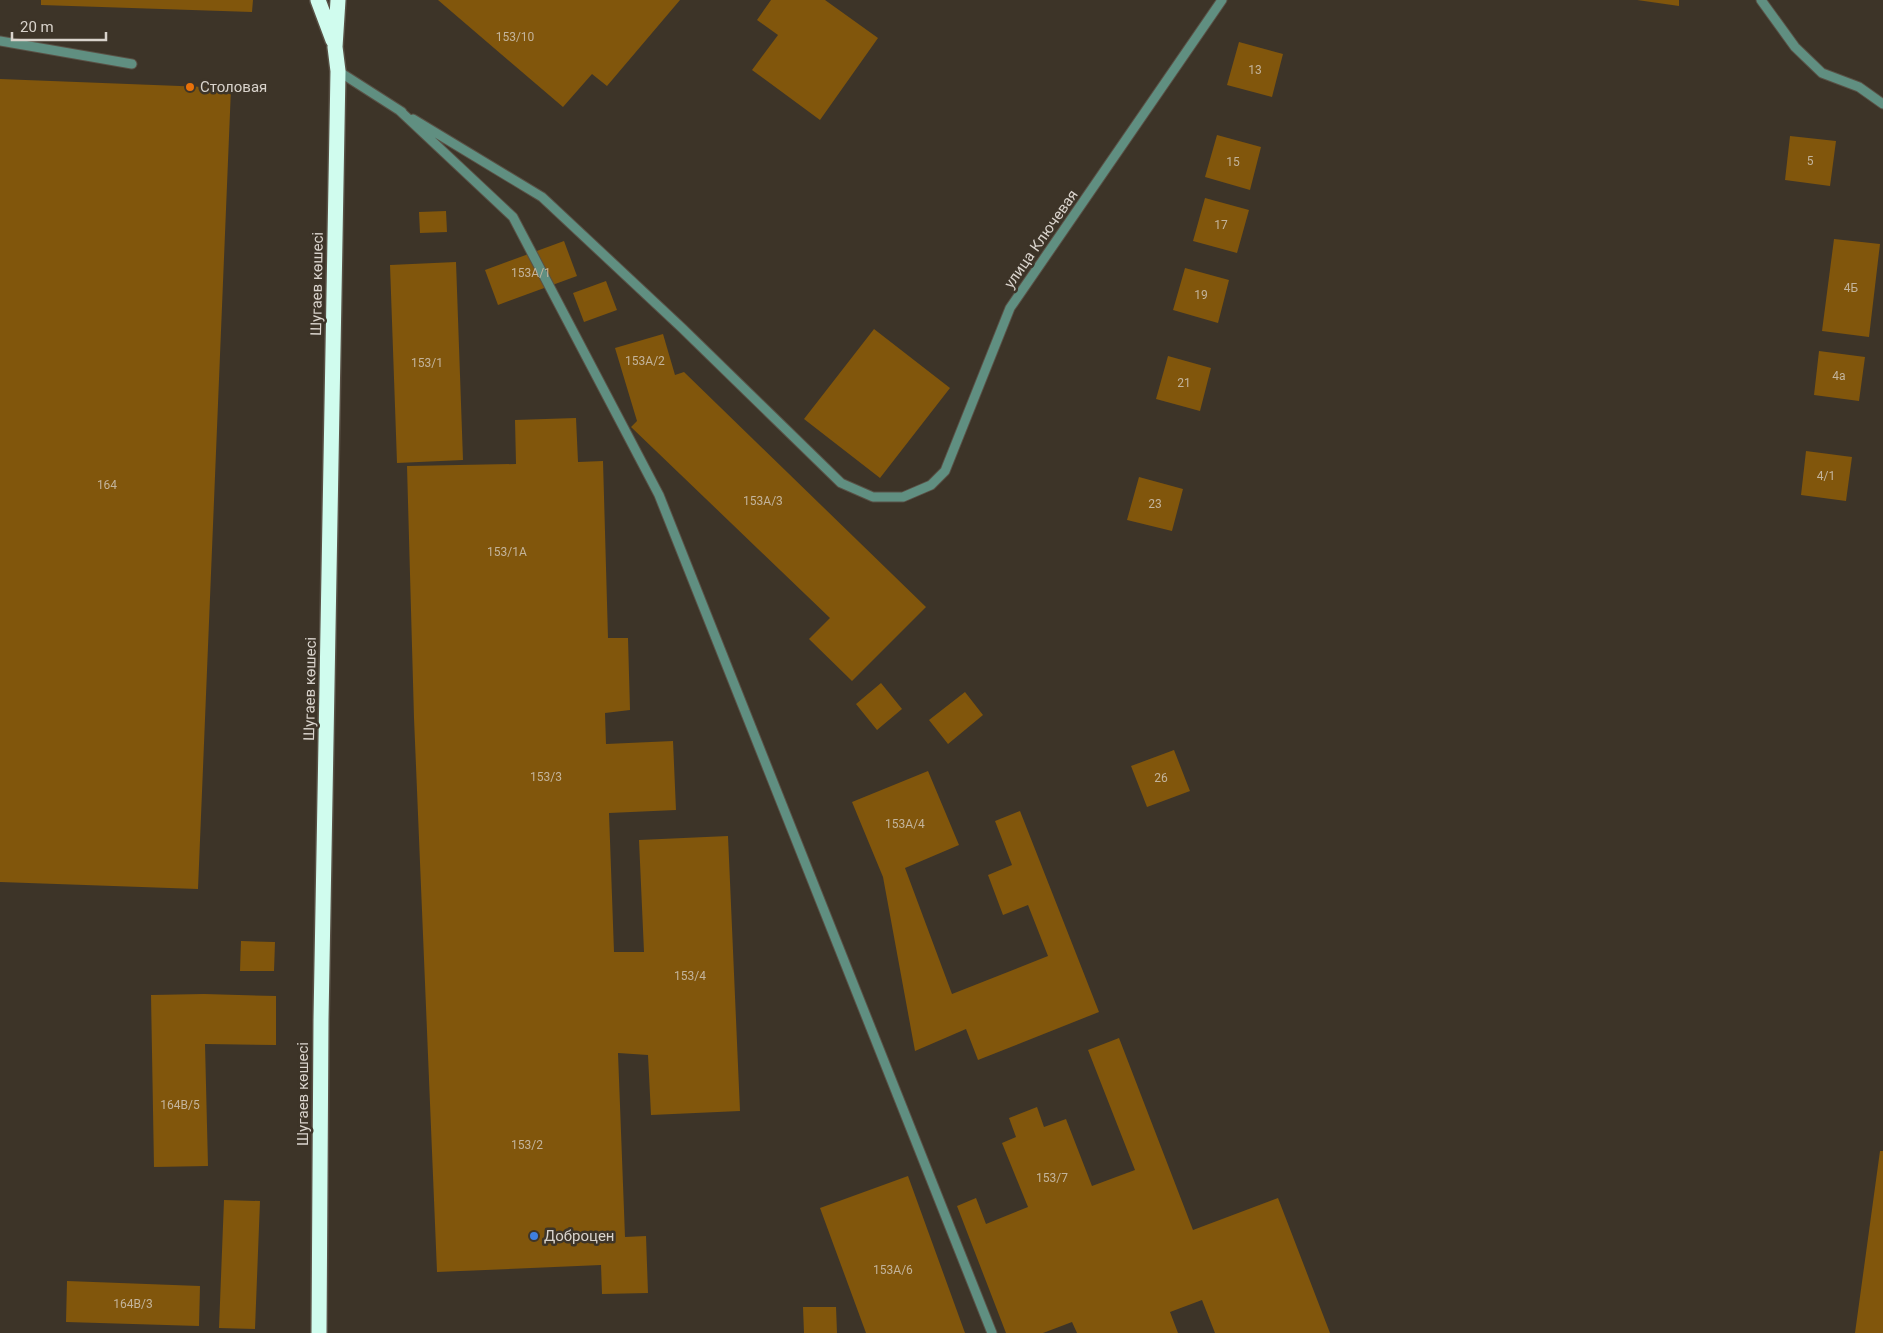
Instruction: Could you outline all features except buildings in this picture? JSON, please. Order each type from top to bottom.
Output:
[{"type":"highway","name":"Шугаев көшесі","points":[[318,0],[335,47]]},
{"type":"highway","name":"Шугаев көшесі","points":[[319,1333],[321,1020],[338,70],[335,47],[338,0]]},
{"type":"street","name":"улица Ключевая","points":[[399,110],[542,197],[682,328],[842,483],[872,498],[903,497],[931,485],[945,471],[1010,308],[1222,0]]},
{"type":"street","points":[[1761,0],[1795,47],[1822,73],[1859,87],[1883,104]]},
{"type":"street","points":[[0,41],[132,64]]},
{"type":"street","points":[[338,70],[399,110],[513,217],[659,495],[992,1333]]},
{"type":"place","name":"Столовая","points":[[190,87]]},
{"type":"place","name":"Доброцен","points":[[534,1236]]}]
